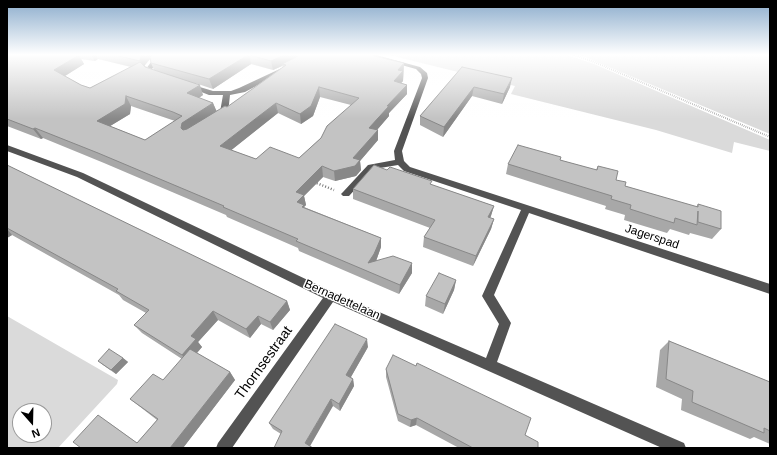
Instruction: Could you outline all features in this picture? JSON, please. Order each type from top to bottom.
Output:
[{"type":"street","points":[[162,76],[167,78]]},
{"type":"street","points":[[182,84],[212,93],[227,93],[242,90],[270,76]]},
{"type":"street","points":[[346,194],[371,167],[400,162],[398,151],[425,76]]},
{"type":"street","points":[[213,120],[224,113],[227,93]]},
{"type":"street","name":"Bernadettelaan","points":[[7,148],[80,175],[331,296],[490,364],[679,448]]},
{"type":"street","name":"Jagerspad","points":[[400,162],[407,169],[414,172],[770,289]]},
{"type":"street","points":[[490,364],[505,323],[488,296],[526,209]]},
{"type":"street","name":"Thornsestraat","points":[[223,448],[331,296]]},
{"type":"path","points":[[625,76],[770,137]]},
{"type":"path","points":[[309,180],[346,194]]},
{"type":"shaded area","points":[[475,76],[622,76],[770,140],[770,151],[734,142],[732,153],[656,130],[511,94],[515,86]]},
{"type":"shaded area","points":[[631,76],[770,76],[770,134]]},
{"type":"shaded area","points":[[7,316],[118,380],[117,384],[58,448],[7,448]]},
{"type":"building","points":[[7,76],[65,76],[90,88],[113,76],[173,76],[200,85],[187,93],[213,103],[182,123],[181,128],[183,130],[225,106],[227,107],[270,76],[398,76],[394,81],[407,85],[369,128],[378,130],[353,158],[360,160],[355,166],[334,171],[322,166],[296,192],[304,195],[297,202],[304,205],[302,207],[381,238],[368,263],[393,256],[412,263],[400,285],[296,241],[298,239],[223,207],[224,206],[98,153],[35,128],[33,129],[7,119]],"holes":[[[319,87],[359,98],[327,126],[321,138],[299,158],[270,147],[256,159],[220,146],[276,103],[300,114],[311,106]],[[126,96],[182,116],[145,140],[97,121],[125,104]]]},
{"type":"building","points":[[199,76],[213,76],[209,79]]},
{"type":"building","points":[[454,76],[504,76],[512,78],[504,94],[474,87],[444,127],[420,116]]},
{"type":"building","points":[[518,145],[561,157],[560,160],[597,170],[598,166],[618,171],[616,180],[626,182],[625,186],[698,207],[698,204],[721,211],[721,229],[698,222],[698,211],[697,225],[675,218],[674,223],[630,209],[631,205],[611,199],[612,196],[508,164]]},
{"type":"building","points":[[7,165],[287,301],[270,322],[258,316],[246,329],[213,311],[191,336],[196,339],[182,355],[134,325],[149,310],[116,291],[118,289],[7,228]]},
{"type":"building","points":[[374,165],[387,170],[390,167],[432,181],[430,184],[494,206],[488,217],[494,219],[476,256],[424,237],[435,220],[353,189]]},
{"type":"building","points":[[439,273],[456,280],[445,304],[426,296]]},
{"type":"building","points":[[335,324],[367,339],[346,375],[353,379],[339,404],[331,399],[305,443],[313,448],[274,448],[282,431],[269,423]]},
{"type":"building","points":[[669,341],[770,382],[770,431],[764,428],[764,433],[692,402],[693,391],[666,379]]},
{"type":"building","points":[[109,349],[123,358],[111,370],[98,361]]},
{"type":"building","points":[[190,349],[230,372],[170,448],[81,448],[73,442],[98,415],[137,443],[158,419],[130,399],[153,374],[163,380]]},
{"type":"building","points":[[393,355],[416,366],[417,363],[531,418],[525,435],[538,442],[538,448],[473,448],[417,418],[411,420],[398,414],[386,369]]}]
